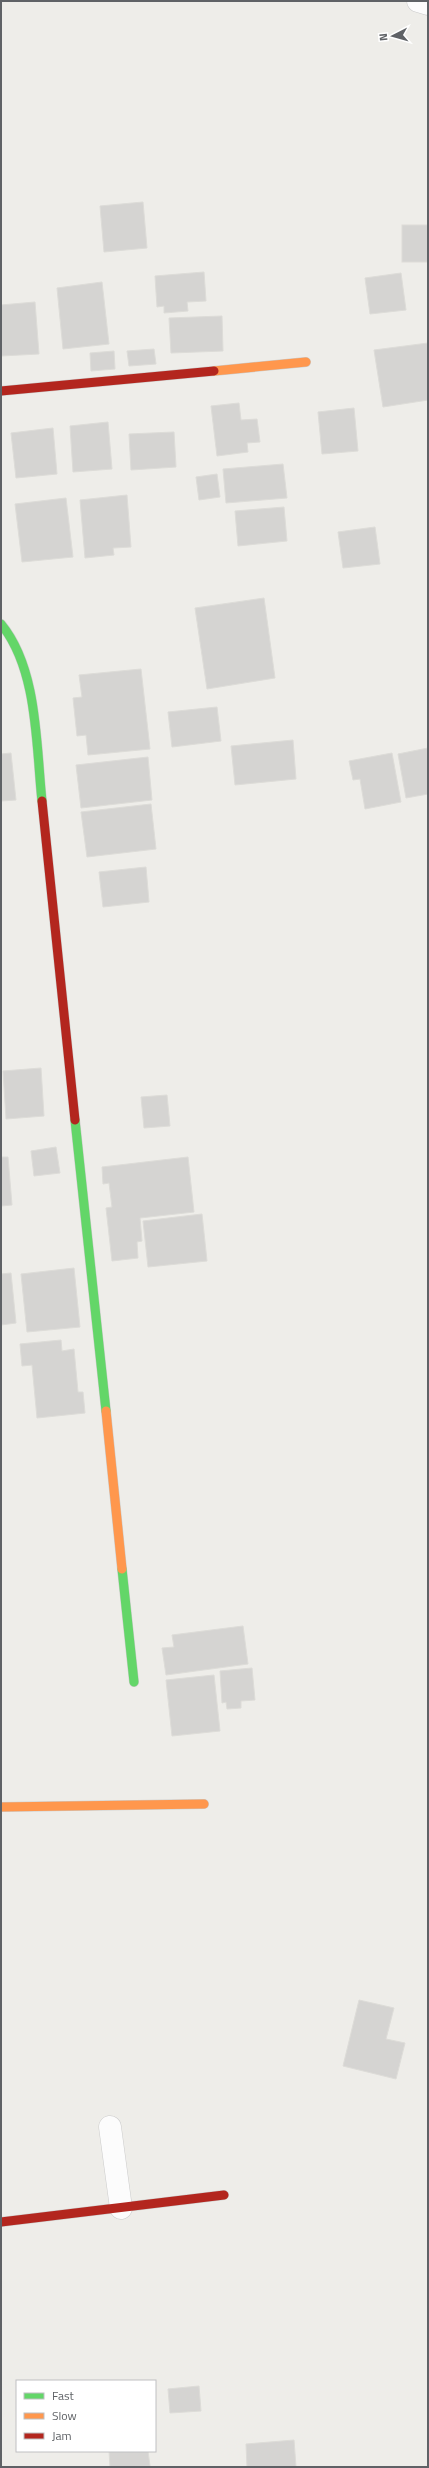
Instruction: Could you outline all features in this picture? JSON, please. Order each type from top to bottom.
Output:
[{"type":"street","points":[[418,1],[428,4]]},
{"type":"street","points":[[1,391],[306,362]]},
{"type":"street","points":[[1,624],[7,630],[24,662],[31,698],[134,1682]]},
{"type":"street","points":[[1,1807],[204,1804]]},
{"type":"street","points":[[110,2127],[121,2208]]},
{"type":"street","points":[[1,2222],[224,2195]]},
{"type":"building","points":[[143,202],[147,248],[104,252],[100,206]]},
{"type":"building","points":[[402,225],[428,225],[428,262],[402,262]]},
{"type":"building","points":[[204,272],[206,301],[187,302],[188,311],[164,313],[164,306],[157,307],[155,276]]},
{"type":"building","points":[[401,273],[406,310],[370,314],[365,278]]},
{"type":"building","points":[[102,282],[109,344],[63,349],[57,288]]},
{"type":"building","points":[[35,302],[39,354],[1,356],[1,305]]},
{"type":"building","points":[[222,316],[223,351],[171,353],[169,318]]},
{"type":"building","points":[[428,343],[428,400],[383,407],[374,350]]},
{"type":"building","points":[[154,349],[156,364],[129,366],[127,351]]},
{"type":"building","points":[[114,351],[115,369],[91,371],[90,353]]},
{"type":"building","points":[[239,403],[241,420],[257,419],[260,442],[247,443],[248,452],[217,456],[211,406]]},
{"type":"building","points":[[354,408],[358,451],[322,454],[318,412]]},
{"type":"building","points":[[108,422],[112,469],[73,472],[70,426]]},
{"type":"building","points":[[53,428],[57,474],[16,478],[11,433]]},
{"type":"building","points":[[174,432],[176,467],[131,470],[129,434]]},
{"type":"building","points":[[283,464],[287,498],[226,503],[223,469]]},
{"type":"building","points":[[217,474],[220,497],[199,500],[196,477]]},
{"type":"building","points":[[127,495],[131,547],[113,548],[114,555],[85,558],[80,500]]},
{"type":"building","points":[[66,498],[73,557],[22,562],[15,504]]},
{"type":"building","points":[[284,507],[287,541],[238,546],[235,511]]},
{"type":"building","points":[[375,527],[380,564],[343,568],[338,532]]},
{"type":"building","points":[[264,598],[275,678],[207,689],[195,608]]},
{"type":"building","points":[[141,669],[150,749],[88,755],[86,735],[77,736],[73,698],[82,697],[79,675]]},
{"type":"building","points":[[217,707],[221,741],[172,747],[168,712]]},
{"type":"building","points":[[293,740],[296,779],[235,785],[231,746]]},
{"type":"building","points":[[428,748],[428,794],[406,798],[398,754]]},
{"type":"building","points":[[11,753],[16,800],[1,801],[1,754]]},
{"type":"building","points":[[392,753],[401,802],[365,809],[360,779],[353,780],[349,761]]},
{"type":"building","points":[[148,757],[152,800],[81,808],[76,765]]},
{"type":"building","points":[[151,804],[156,849],[87,857],[81,812]]},
{"type":"building","points":[[146,867],[149,902],[103,907],[99,872]]},
{"type":"building","points":[[41,1068],[44,1116],[6,1119],[3,1071]]},
{"type":"building","points":[[167,1095],[170,1126],[144,1128],[141,1097]]},
{"type":"building","points":[[56,1147],[60,1173],[34,1176],[31,1151]]},
{"type":"building","points":[[1,1157],[8,1157],[12,1205],[1,1206]]},
{"type":"building","points":[[188,1157],[194,1212],[140,1218],[142,1241],[137,1242],[138,1258],[112,1261],[106,1208],[112,1207],[109,1183],[103,1184],[102,1167]]},
{"type":"building","points":[[202,1214],[207,1261],[148,1267],[143,1221]]},
{"type":"building","points":[[74,1268],[80,1327],[27,1332],[21,1274]]},
{"type":"building","points":[[11,1273],[16,1323],[1,1325],[1,1274]]},
{"type":"building","points":[[61,1340],[62,1351],[74,1349],[78,1392],[83,1392],[85,1413],[37,1418],[32,1365],[22,1366],[20,1344]]},
{"type":"building","points":[[243,1626],[248,1664],[166,1675],[162,1648],[174,1647],[172,1635]]},
{"type":"building","points":[[252,1668],[255,1700],[241,1701],[241,1708],[227,1709],[226,1702],[222,1703],[220,1671]]},
{"type":"building","points":[[214,1675],[220,1731],[172,1736],[166,1680]]},
{"type":"building","points":[[359,2000],[394,2008],[386,2039],[405,2043],[396,2079],[343,2066]]},
{"type":"building","points":[[199,2386],[201,2411],[170,2413],[168,2389]]},
{"type":"building","points":[[294,2440],[296,2467],[247,2467],[246,2444]]},
{"type":"building","points":[[109,2452],[148,2452],[150,2466],[110,2467]]},
{"type":"traffic: fast","points":[[1,624],[13,642],[29,685],[36,732],[42,801]]},
{"type":"traffic: fast","points":[[75,1120],[106,1411]]},
{"type":"traffic: fast","points":[[122,1569],[134,1682]]},
{"type":"traffic: slow","points":[[214,371],[306,362]]},
{"type":"traffic: slow","points":[[106,1411],[122,1569]]},
{"type":"traffic: slow","points":[[1,1807],[204,1804]]},
{"type":"traffic: jam","points":[[1,391],[214,371]]},
{"type":"traffic: jam","points":[[42,801],[75,1120]]},
{"type":"traffic: jam","points":[[1,2222],[224,2195]]}]
